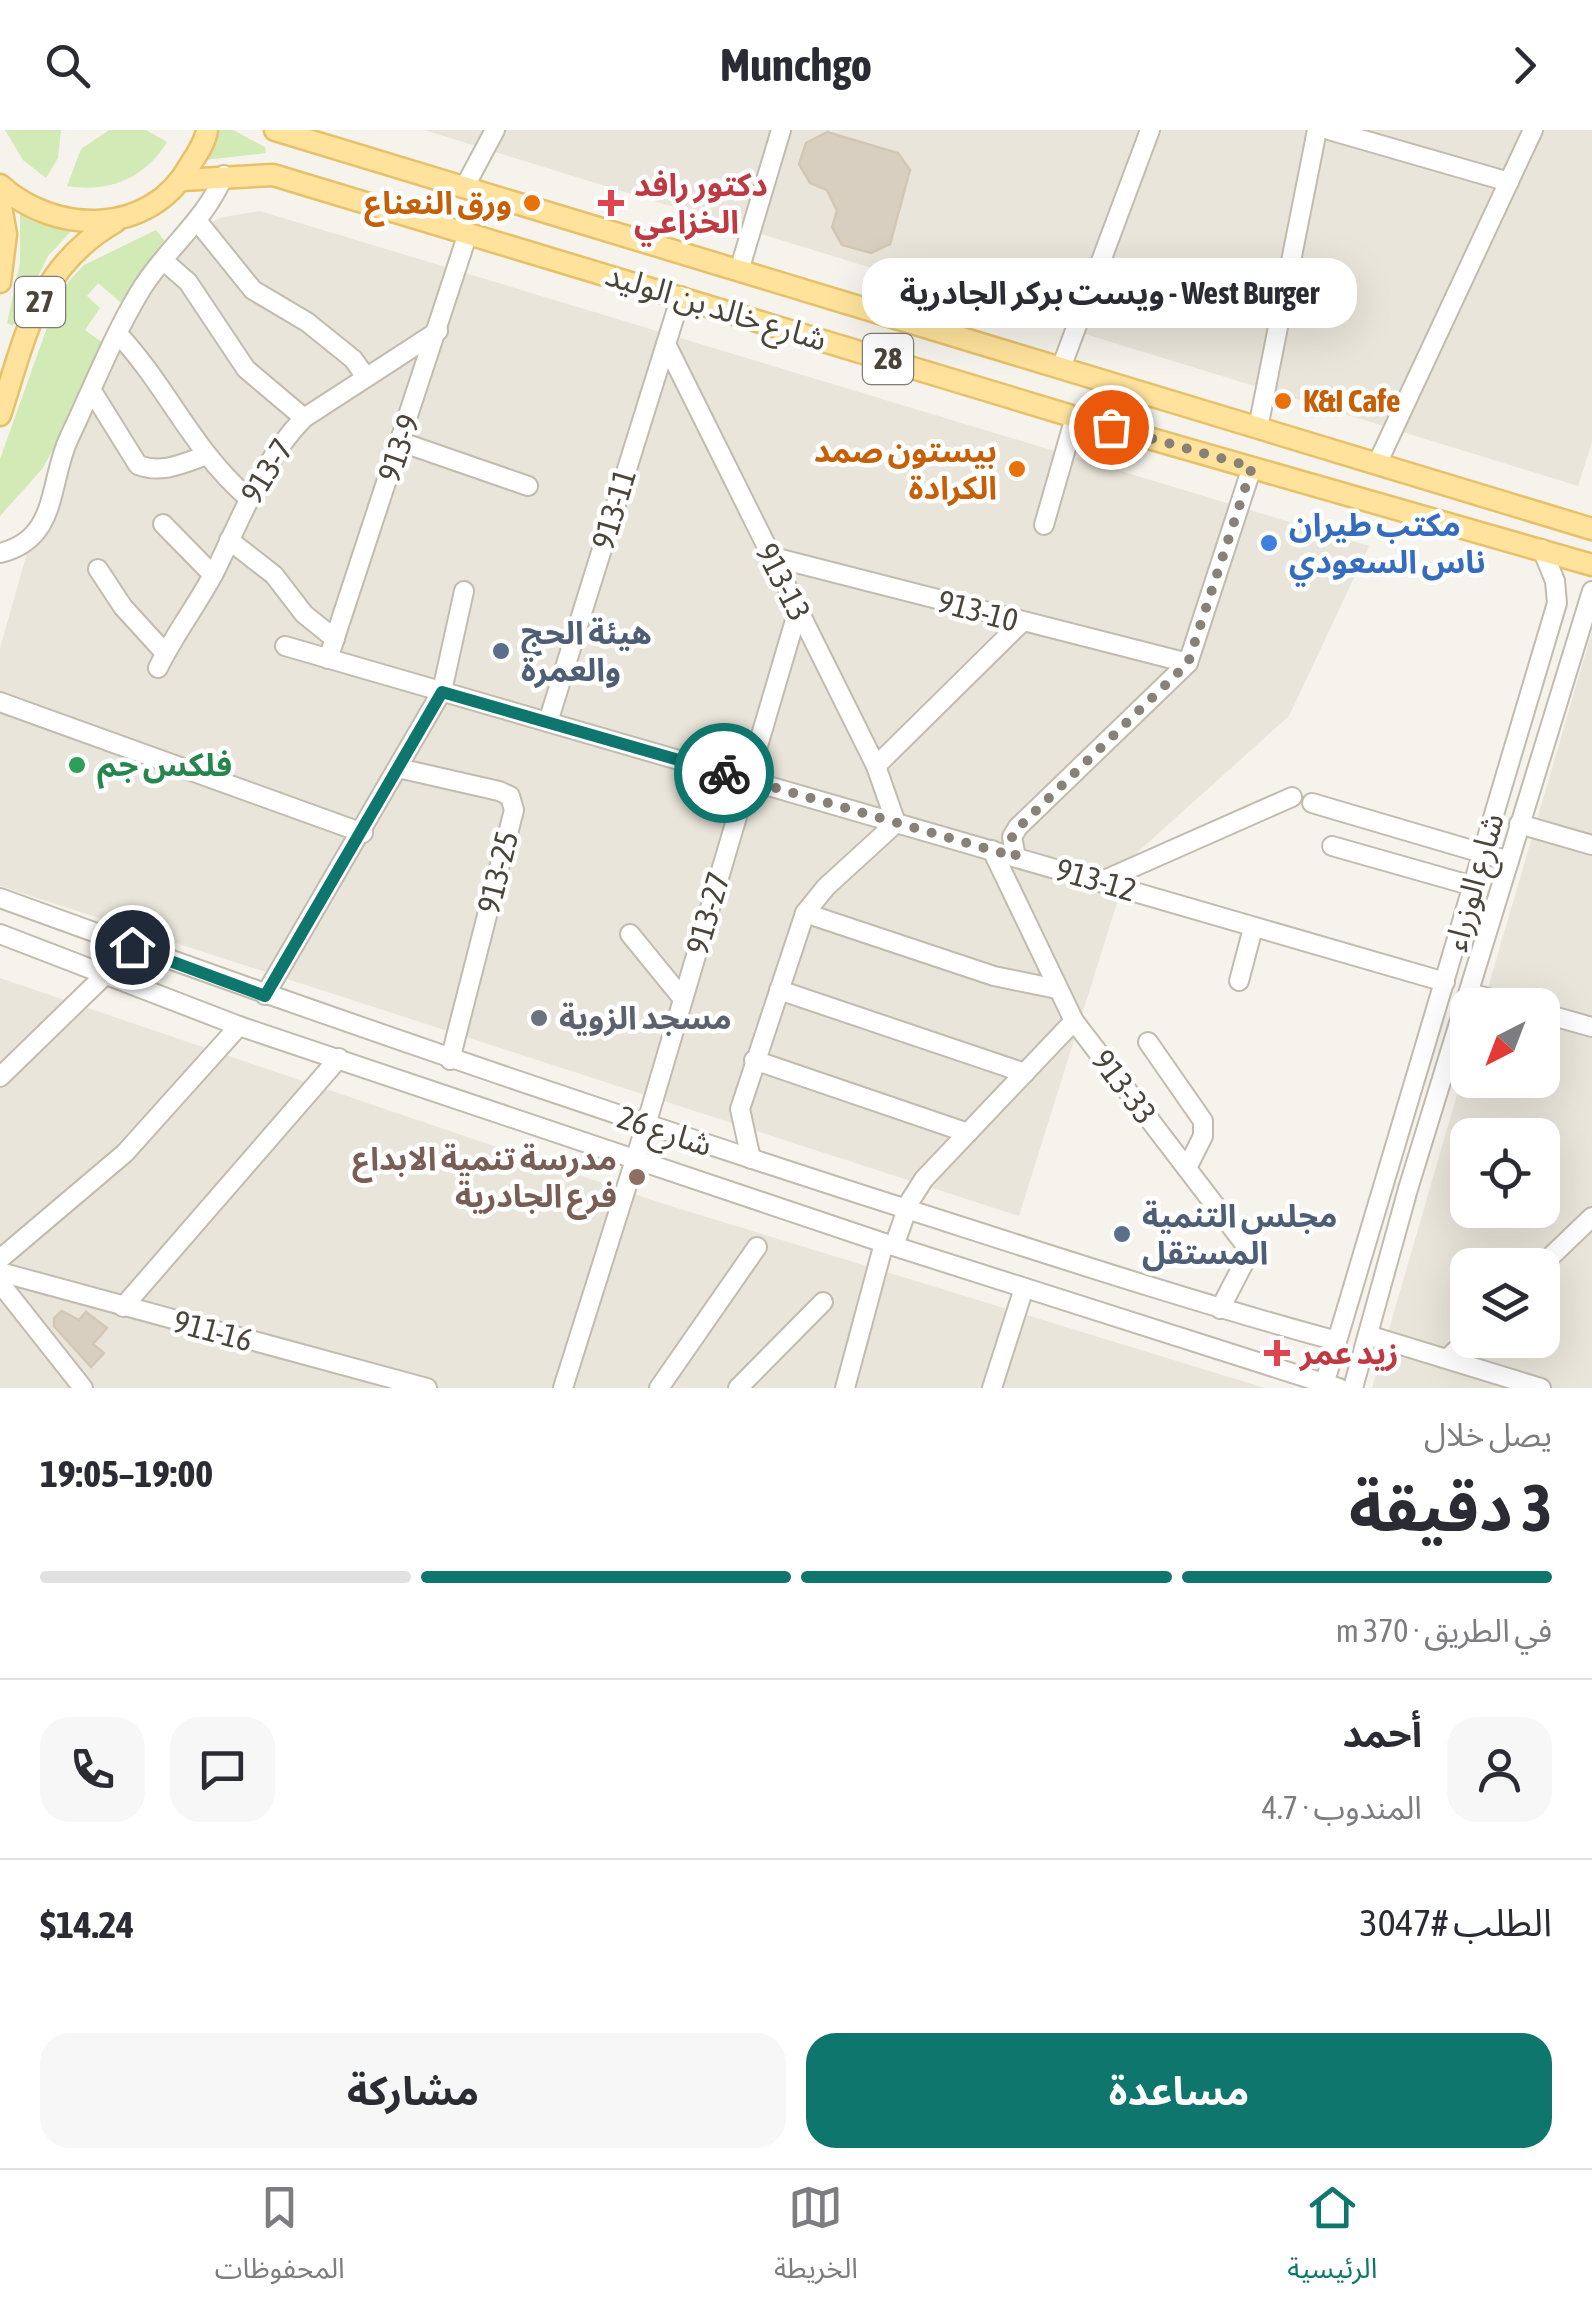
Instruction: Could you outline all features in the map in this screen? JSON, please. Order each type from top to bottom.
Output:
[{"type":"main road","points":[[0,185],[18,202],[51,217],[86,223],[121,218],[154,204],[182,180],[207,130]]},
{"type":"main road","name":"شارع خالد بن الوليد","points":[[275,130],[1478,494],[1590,523]]},
{"type":"main road","name":"شارع خالد بن الوليد","points":[[182,180],[224,175],[273,176],[1076,417],[1592,565]]},
{"type":"main road","name":"27","points":[[0,201],[6,234],[0,282]]},
{"type":"main road","name":"27","points":[[0,416],[50,279],[78,247],[121,218]]},
{"type":"main road","points":[[1468,527],[1478,494]]},
{"type":"street","points":[[464,188],[495,130]]},
{"type":"street","points":[[740,271],[781,130]]},
{"type":"street","points":[[1062,368],[1150,130]]},
{"type":"street","points":[[1258,428],[1317,130]]},
{"type":"street","points":[[1329,130],[1509,182]]},
{"type":"street","points":[[1378,464],[1534,130]]},
{"type":"street","points":[[0,553],[29,542],[43,527],[54,498],[58,460],[141,290],[213,202],[224,175]]},
{"type":"street","points":[[198,222],[253,290],[307,322],[352,359],[366,377]]},
{"type":"street","name":"913-9","points":[[328,658],[467,236]]},
{"type":"street","points":[[165,262],[188,282],[246,369],[304,418]]},
{"type":"street","name":"913-11","points":[[548,722],[681,296]]},
{"type":"street","name":"913-7","points":[[98,569],[162,660],[213,574],[247,497],[304,418],[438,331]]},
{"type":"street","points":[[119,335],[160,383],[204,456],[247,497]]},
{"type":"street","name":"913-13","points":[[666,344],[876,766],[896,822]]},
{"type":"street","points":[[92,391],[138,465],[149,470],[174,467],[204,456]]},
{"type":"street","points":[[1044,525],[1076,417]]},
{"type":"street","points":[[401,442],[528,486]]},
{"type":"street","points":[[1016,857],[1012,837],[1018,828],[1188,663],[1252,467]]},
{"type":"street","points":[[163,524],[213,574]]},
{"type":"street","points":[[229,540],[274,575],[304,614],[334,639]]},
{"type":"street","name":"شارع الوزراء","points":[[1329,1386],[1337,1341],[1557,603],[1555,582],[1542,549]]},
{"type":"street","name":"913-10","points":[[769,556],[1188,663]]},
{"type":"street","name":"شارع الوزراء","points":[[1471,988],[1592,590]]},
{"type":"street","points":[[265,996],[442,692],[464,592]]},
{"type":"street","name":"913-27","points":[[562,1388],[646,1125],[798,610]]},
{"type":"street","points":[[876,766],[1021,623]]},
{"type":"street","name":"913-12","points":[[285,646],[1445,982]]},
{"type":"street","points":[[0,702],[363,833]]},
{"type":"street","name":"913-25","points":[[398,768],[499,790],[510,796],[514,810],[450,1060]]},
{"type":"street","points":[[1102,881],[1292,796]]},
{"type":"street","points":[[1312,804],[1509,860]]},
{"type":"street","points":[[752,1159],[740,1110],[805,913],[826,887],[896,822]]},
{"type":"street","points":[[1519,824],[1592,845]]},
{"type":"street","points":[[1332,846],[1472,886]]},
{"type":"street","name":"913-33","points":[[992,850],[1074,1021],[1250,1251],[1220,1309]]},
{"type":"street","name":"شارع 26","points":[[0,898],[265,996],[646,1125],[1220,1309],[1337,1341]]},
{"type":"street","points":[[805,913],[994,976],[1057,990]]},
{"type":"street","points":[[1238,981],[1253,928]]},
{"type":"street","name":"شارع 26","points":[[0,934],[239,1026],[889,1244],[1329,1386]]},
{"type":"street","points":[[630,934],[683,999]]},
{"type":"street","points":[[0,1077],[106,974]]},
{"type":"street","points":[[779,990],[1025,1072]]},
{"type":"street","points":[[1560,1018],[1592,1026]]},
{"type":"street","points":[[844,1388],[889,1244],[919,1186],[1074,1021]]},
{"type":"street","points":[[0,1259],[125,1153],[239,1026]]},
{"type":"street","points":[[1148,1042],[1203,1121],[1203,1136],[1187,1168]]},
{"type":"street","name":"شارع الوزراء","points":[[1353,1388],[1450,1056]]},
{"type":"street","points":[[123,1307],[339,1058]]},
{"type":"street","points":[[754,1060],[968,1133]]},
{"type":"street","points":[[489,1109],[500,1076]]},
{"type":"street","points":[[1385,1178],[1408,1189]]},
{"type":"street","points":[[1560,1248],[1592,1217]]},
{"type":"street","points":[[659,1388],[756,1247]]},
{"type":"street","name":"911-16","points":[[0,1272],[401,1385],[427,1388]]},
{"type":"street","points":[[0,1283],[83,1388]]},
{"type":"street","points":[[992,1388],[1024,1288]]},
{"type":"street","points":[[738,1388],[824,1302]]},
{"type":"street","points":[[1368,1335],[1540,1388]]},
{"type":"shaded area","points":[[424,130],[1592,130],[1592,442],[1578,486]]},
{"type":"shaded area","points":[[260,211],[1369,546],[1289,716],[1131,858],[1019,1216],[0,886],[0,648],[52,465],[173,238],[223,217]]},
{"type":"shaded area","points":[[1592,631],[1592,1388],[1372,1388],[1450,1119],[1450,1228],[1560,1228],[1560,1118],[1450,1118],[1456,1098],[1560,1098],[1560,988],[1488,988]]},
{"type":"shaded area","points":[[0,978],[661,1203],[1265,1388],[0,1388]]},
{"type":"green space","points":[[5,130],[61,130],[58,158],[46,178],[23,160]]},
{"type":"green space","points":[[109,130],[146,130],[167,142],[148,165],[125,180],[97,187],[67,186],[81,149]]},
{"type":"green space","points":[[215,130],[233,130],[265,147],[266,153],[205,160]]},
{"type":"green space","points":[[20,208],[75,227],[48,256],[13,326],[7,323],[20,263]]},
{"type":"green space","points":[[156,230],[168,245],[125,306],[98,283],[87,296],[100,308],[85,330],[107,346],[43,468],[0,516],[0,459],[54,308],[67,283],[84,265]]},
{"type":"building","points":[[827,132],[898,153],[910,170],[890,244],[871,253],[842,245],[832,227],[837,211],[827,190],[810,183],[799,164],[806,143]]},
{"type":"building","points":[[62,1311],[79,1320],[86,1312],[107,1328],[93,1344],[104,1353],[91,1367],[54,1326],[54,1318]]},
{"type":"way so far","points":[[724,773],[1016,857],[1012,837],[1018,828],[1188,663],[1252,467],[1111,427]]},
{"type":"place","name":"ورق النعناع","points":[[532,203]]},
{"type":"place","name":"دكتور رافد الخزاعي","points":[[611,203]]},
{"type":"place","name":"K&I Cafe","points":[[1283,401]]},
{"type":"place","name":"West Burger - ويست بركر الجادرية","points":[[1111,427]]},
{"type":"place","name":"بيستون صمد الكرادة","points":[[1017,469]]},
{"type":"place","name":"مكتب طيران ناس السعودي","points":[[1269,543]]},
{"type":"place","name":"هيئة الحج والعمرة","points":[[501,651]]},
{"type":"place","name":"فلكس جم","points":[[77,765]]},
{"type":"place","name":"مسجد الزوية","points":[[539,1018]]},
{"type":"place","name":"مدرسة تنمية الابداع فرع الجادرية","points":[[637,1177]]},
{"type":"place","name":"مجلس التنمية المستقل","points":[[1122,1234]]},
{"type":"place","name":"زيد عمر","points":[[1277,1353]]},
{"type":"route","points":[[132,947],[265,996],[442,692],[724,773]]}]
